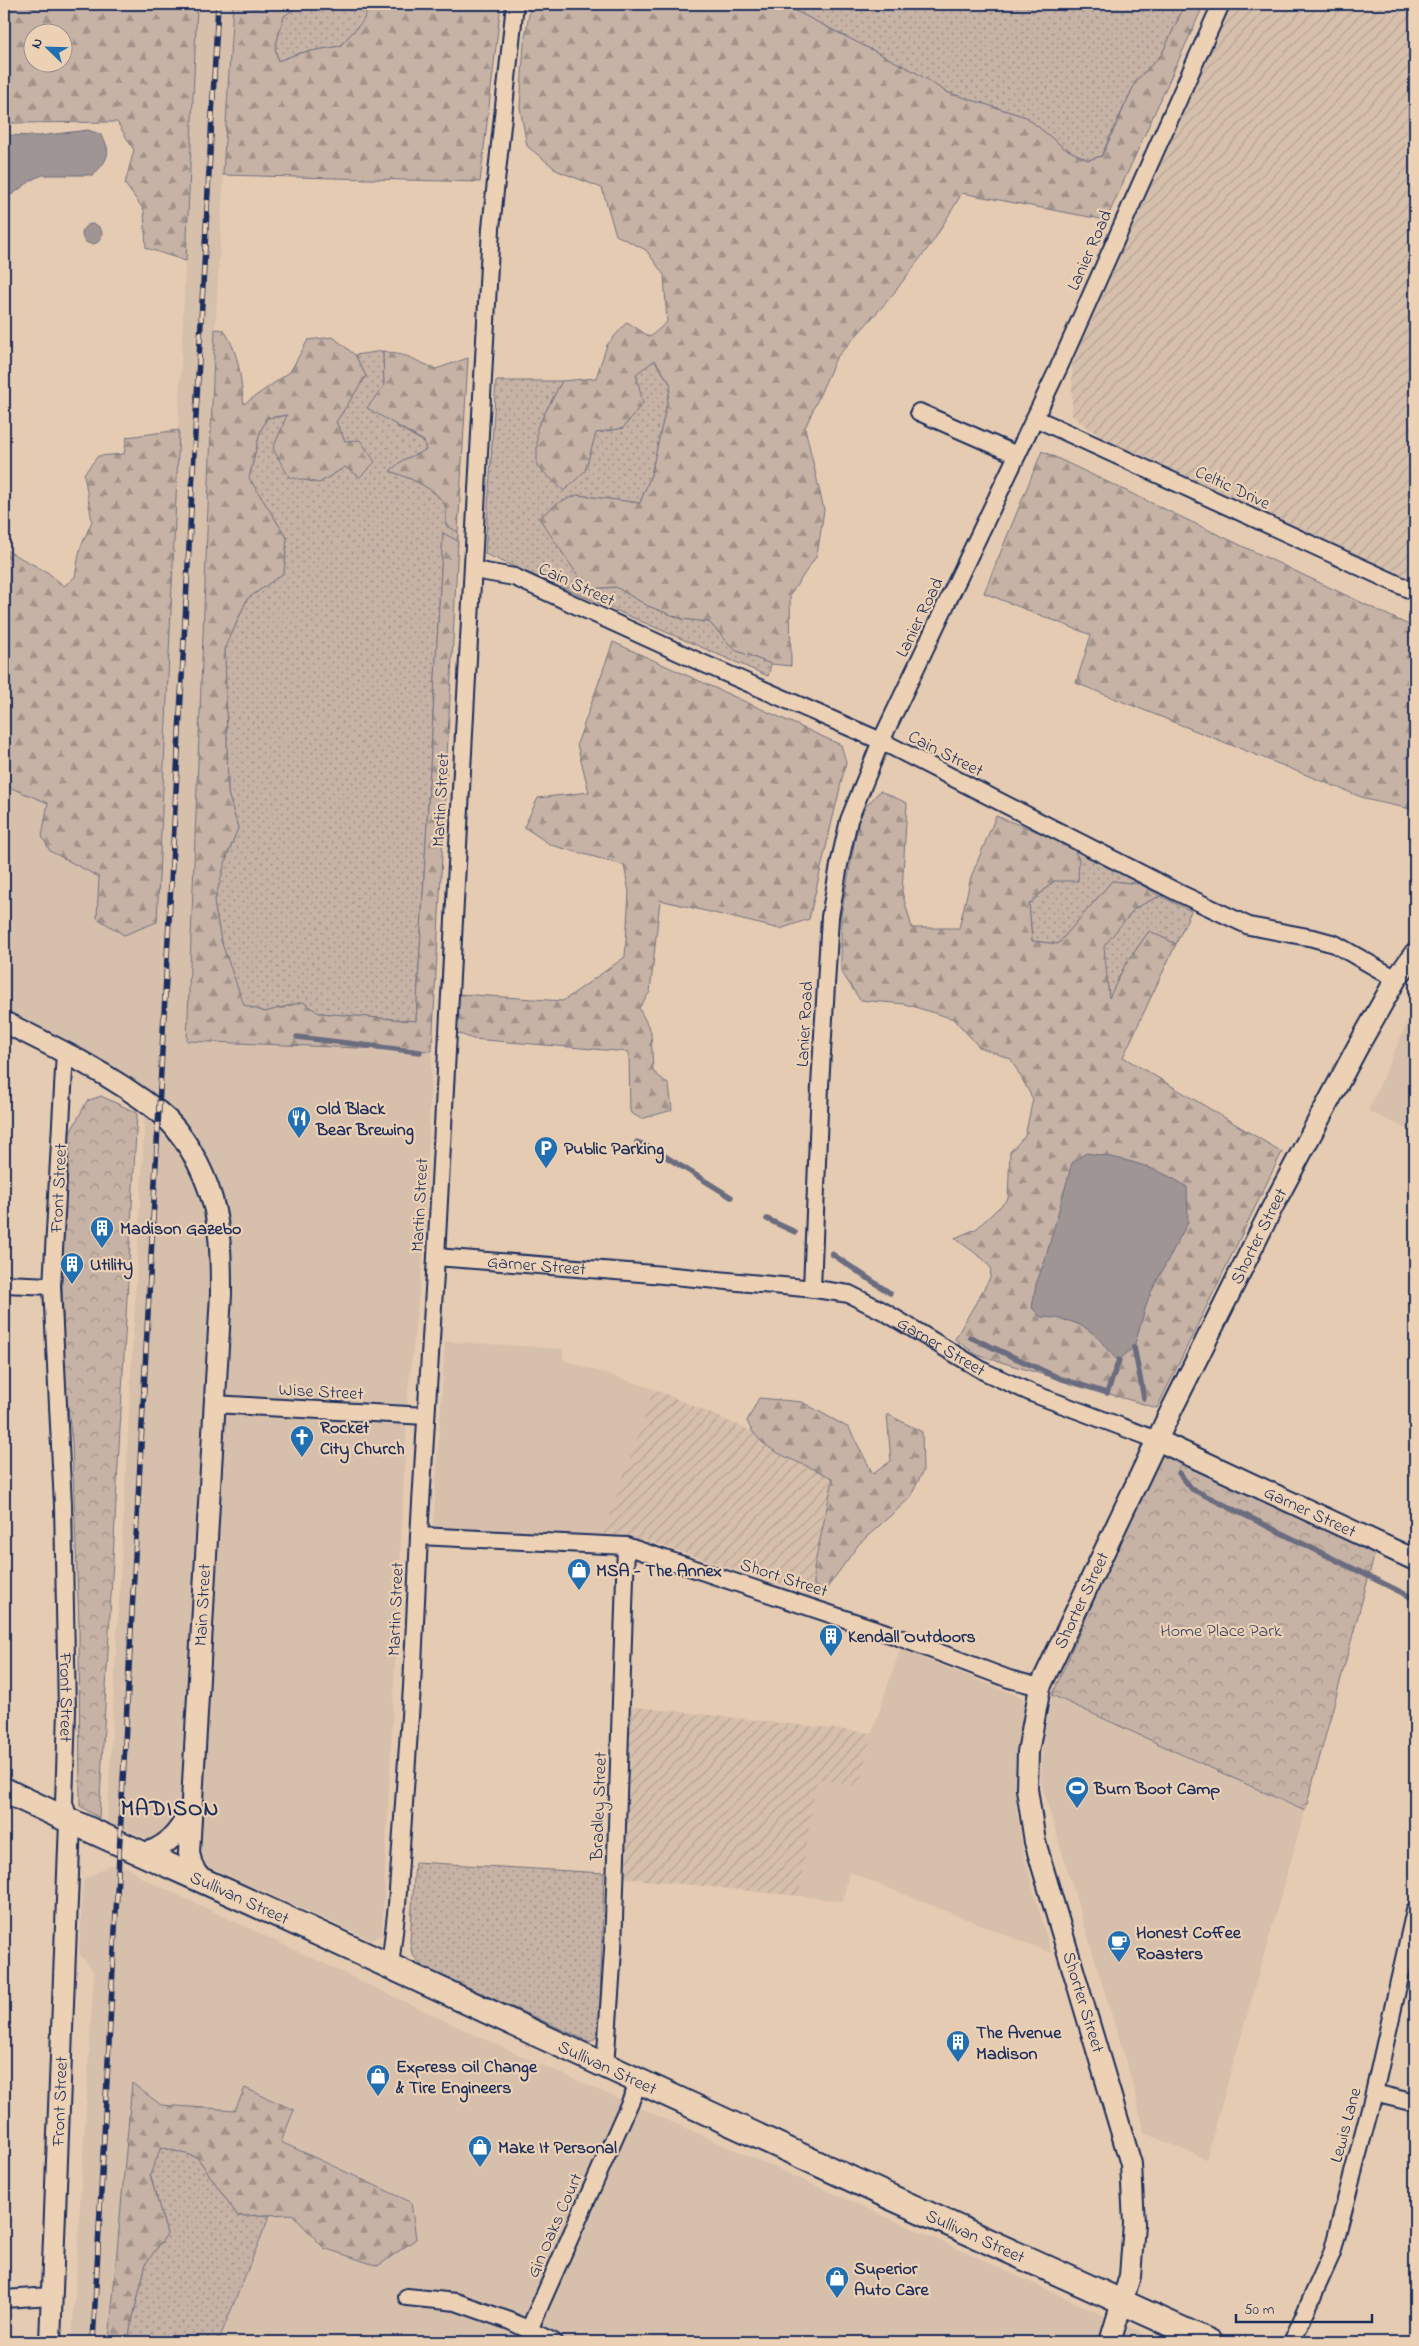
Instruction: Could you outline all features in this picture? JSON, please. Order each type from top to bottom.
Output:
[{"type":"main road","name":"Sullivan Street","points":[[4,1790],[604,2067],[1210,2342]]},
{"type":"street","name":"Martin Street","points":[[390,1967],[397,1905],[412,1687],[474,570],[491,228],[516,4]]},
{"type":"street","name":"Lanier Road","points":[[812,1288],[820,1086],[830,917],[849,820],[881,741],[1035,418],[1221,4]]},
{"type":"street","points":[[920,412],[1017,455]]},
{"type":"street","name":"Celtic Drive","points":[[1035,418],[1415,592]]},
{"type":"street","name":"Cain Street","points":[[474,570],[514,577],[700,662],[881,741],[1249,926],[1313,938],[1334,944],[1396,979]]},
{"type":"street","name":"Shorter Street","points":[[1110,2342],[1130,2276],[1134,2224],[1131,2164],[1035,1842],[1027,1789],[1028,1752],[1040,1687],[1158,1440],[1275,1202],[1396,979],[1415,954]]},
{"type":"street","name":"Main Street","points":[[4,1022],[65,1052],[159,1113],[180,1136],[201,1171],[212,1198],[219,1230],[221,1257],[189,1852],[192,1865],[200,1880]]},
{"type":"street","name":"Front Street","points":[[50,2342],[70,1822],[64,1803],[67,1711],[64,1515],[52,1286],[65,1052]]},
{"type":"street","name":"Garner Street","points":[[436,1257],[812,1288],[849,1294],[883,1311],[985,1372],[1034,1394],[1158,1440],[1415,1560]]},
{"type":"street","points":[[4,1284],[52,1286]]},
{"type":"street","name":"Wise Street","points":[[214,1404],[426,1416]]},
{"type":"street","name":"Short Street","points":[[419,1536],[626,1546],[893,1635],[1009,1679],[1040,1687]]},
{"type":"street","name":"Bradley Street","points":[[604,2067],[614,1950],[626,1546]]},
{"type":"street","points":[[141,1854],[150,1852],[173,1838],[184,1825],[191,1806]]},
{"type":"street","name":"Lewis Lane","points":[[1292,2342],[1332,2253],[1374,2093],[1415,1910]]},
{"type":"street","name":"Gin Oaks Court","points":[[529,2330],[639,2082]]},
{"type":"street","points":[[1374,2093],[1415,2103]]},
{"type":"street","points":[[4,2299],[51,2296]]},
{"type":"street","points":[[407,2297],[456,2302],[529,2330],[554,2342]]},
{"type":"shaded area","points":[[197,4],[233,4],[213,369],[187,1041],[432,1051],[424,1247],[408,1392],[382,1935],[371,1940],[130,1831],[107,1823],[145,1115],[167,1139],[174,1107],[52,1033],[4,1007],[4,785],[48,803],[50,851],[99,877],[156,922]]},
{"type":"shaded area","points":[[1231,4],[1415,4],[1415,581],[1101,437],[1072,416],[1072,365]]},
{"type":"shaded area","points":[[88,130],[100,134],[108,151],[105,161],[93,175],[43,175],[35,178],[4,200],[4,135],[39,136]]},
{"type":"shaded area","points":[[92,224],[99,227],[102,234],[99,241],[92,244],[85,241],[82,234],[85,227]]},
{"type":"shaded area","points":[[1415,1006],[1415,1133],[1368,1111]]},
{"type":"shaded area","points":[[1086,1153],[1113,1157],[1151,1168],[1187,1187],[1188,1222],[1149,1296],[1134,1347],[1119,1360],[1095,1335],[1083,1326],[1063,1319],[1041,1317],[1032,1308],[1036,1284],[1045,1260],[1072,1163]]},
{"type":"shaded area","points":[[445,1341],[563,1349],[563,1360],[654,1389],[602,1538],[433,1528]]},
{"type":"shaded area","points":[[654,1389],[846,1472],[823,1598],[644,1540],[602,1538]]},
{"type":"shaded area","points":[[900,1649],[1023,1698],[1025,1713],[1016,1758],[1016,1806],[1024,1856],[1051,1953],[849,1872],[843,1901],[799,1896],[817,1779],[859,1787],[872,1733]]},
{"type":"shaded area","points":[[1052,1695],[1305,1811],[1206,2159],[1144,2133],[1134,2088],[1041,1783],[1043,1740]]},
{"type":"shaded area","points":[[627,1706],[872,1733],[859,1787],[817,1779],[799,1896],[624,1878]]},
{"type":"shaded area","points":[[109,1865],[127,1867],[142,1878],[488,2041],[914,2229],[1162,2342],[218,2342],[270,2215],[292,2214],[324,2248],[411,2203],[281,2142],[294,2110],[245,2088],[235,2110],[161,2105],[133,2083],[109,2342],[72,2342],[94,1972],[79,1953],[83,1881]]},
{"type":"green space","points":[[4,4],[197,4],[186,261],[146,248],[144,210],[125,184],[134,150],[117,122],[10,123],[4,120]]},
{"type":"green space","points":[[233,4],[301,4],[284,16],[275,48],[278,61],[300,53],[340,46],[363,21],[370,4],[501,4],[480,182],[223,175]]},
{"type":"green space","points":[[301,4],[370,4],[363,21],[340,46],[300,53],[278,61],[275,48],[284,16]]},
{"type":"green space","points":[[531,4],[782,4],[915,72],[946,92],[1026,117],[1064,148],[1088,160],[1102,156],[1136,81],[1162,54],[1185,4],[1204,4],[1106,220],[962,193],[934,240],[890,298],[836,358],[805,428],[824,510],[817,555],[790,595],[791,666],[771,664],[735,650],[709,622],[682,619],[648,606],[616,587],[587,589],[539,518],[558,503],[577,495],[640,503],[651,475],[671,385],[655,360],[636,374],[643,403],[623,428],[596,433],[585,471],[564,491],[537,466],[537,428],[562,381],[596,378],[607,345],[627,322],[650,337],[667,322],[664,275],[646,250],[616,235],[602,188],[558,171],[527,146],[520,107],[524,43]]},
{"type":"green space","points":[[782,4],[1185,4],[1162,54],[1136,81],[1101,156],[1088,160],[1064,148],[1026,117],[946,92],[915,72]]},
{"type":"green space","points":[[215,329],[224,330],[234,349],[244,404],[290,372],[308,340],[333,337],[355,355],[366,376],[336,422],[345,441],[360,440],[375,462],[360,477],[345,467],[319,483],[289,477],[273,449],[287,415],[267,418],[260,432],[249,478],[287,538],[284,573],[247,599],[225,649],[228,793],[238,828],[227,856],[214,903],[221,941],[244,1005],[265,1012],[303,1002],[319,1013],[416,1021],[443,533],[458,541],[432,1051],[187,1041]]},
{"type":"green space","points":[[383,351],[384,386],[398,427],[424,442],[426,451],[403,460],[390,471],[421,484],[435,493],[445,505],[446,525],[458,532],[458,541],[443,534],[416,1021],[319,1013],[303,1002],[265,1012],[243,1005],[221,941],[214,903],[227,856],[238,828],[228,793],[225,649],[247,599],[284,573],[287,538],[249,478],[260,432],[267,418],[288,415],[319,483],[345,467],[345,441],[336,422],[366,376],[355,355]]},
{"type":"green space","points":[[383,351],[406,356],[436,369],[468,358],[458,532],[446,525],[445,505],[435,493],[421,484],[390,471],[403,460],[426,450],[424,441],[367,408],[384,386]]},
{"type":"green space","points":[[654,360],[671,385],[651,475],[640,503],[577,495],[587,589],[616,587],[648,606],[682,619],[709,622],[735,650],[771,664],[768,676],[485,554],[496,381],[562,381],[537,428],[585,471],[596,433],[623,428],[636,374]]},
{"type":"green space","points":[[179,430],[157,922],[124,935],[97,918],[99,877],[50,851],[42,836],[48,803],[4,785],[4,549],[47,572],[64,586],[75,577],[80,549],[92,521],[84,474],[98,456],[124,454],[127,437]]},
{"type":"green space","points":[[1042,451],[1415,628],[1415,810],[1369,800],[1076,683],[1091,635],[984,593]]},
{"type":"green space","points":[[613,642],[841,745],[846,762],[809,919],[780,929],[660,900],[650,992],[639,1008],[651,1032],[653,1071],[669,1085],[672,1110],[641,1119],[630,1112],[629,1052],[473,1039],[457,1033],[459,994],[563,1001],[625,957],[629,892],[624,865],[551,845],[524,827],[538,798],[589,792],[577,744]]},
{"type":"green space","points":[[880,791],[907,803],[902,892],[912,928],[959,928],[971,877],[996,816],[1070,844],[1079,859],[1078,881],[1054,881],[1029,904],[1032,941],[1058,944],[1112,881],[1140,884],[1160,896],[1135,908],[1104,946],[1109,998],[1124,967],[1149,931],[1176,944],[1123,1057],[1282,1152],[1157,1408],[977,1355],[955,1339],[990,1278],[991,1268],[983,1259],[955,1238],[976,1229],[1008,1199],[1010,1152],[1025,1136],[1033,1099],[1011,1059],[979,1047],[954,1019],[905,1004],[860,1000],[841,971],[841,915],[860,813]]},
{"type":"green space","points":[[1070,844],[1140,884],[1112,881],[1058,944],[1032,941],[1029,904],[1054,881]]},
{"type":"green space","points":[[1160,896],[1191,911],[1176,944],[1149,931],[1124,967],[1109,999],[1103,946],[1135,908]]},
{"type":"green space","points":[[101,1096],[137,1113],[99,1818],[80,1806],[79,1625],[72,1443],[65,1381],[62,1279],[68,1137],[87,1101]]},
{"type":"green space","points":[[759,1398],[802,1402],[849,1428],[873,1474],[891,1461],[887,1414],[922,1432],[923,1471],[910,1498],[859,1544],[824,1592],[814,1585],[814,1568],[833,1479],[773,1450],[762,1442],[747,1421]]},
{"type":"green space","name":"Home Place Park","points":[[1168,1444],[1378,1542],[1305,1811],[1052,1695],[1158,1455]]},
{"type":"green space","points":[[415,1862],[604,1873],[599,2035],[590,2042],[423,1967],[412,1954],[410,1941]]},
{"type":"green space","points":[[132,2083],[161,2105],[235,2110],[245,2088],[294,2110],[281,2142],[411,2202],[416,2239],[378,2266],[324,2248],[292,2214],[238,2216],[197,2157],[161,2147],[150,2175],[167,2234],[146,2263],[127,2342],[109,2342]]},
{"type":"green space","points":[[160,2147],[197,2157],[238,2216],[270,2215],[218,2342],[127,2342],[146,2263],[167,2234],[150,2174]]},
{"type":"waterway","points":[[297,1037],[420,1052]]},
{"type":"waterway","points":[[637,1142],[655,1150],[731,1197]]},
{"type":"waterway","points":[[767,1219],[795,1232]]},
{"type":"waterway","points":[[832,1254],[890,1293]]},
{"type":"waterway","points":[[970,1337],[1059,1378],[1107,1393],[1119,1360]]},
{"type":"waterway","points":[[1134,1347],[1144,1398]]},
{"type":"waterway","points":[[1179,1473],[1192,1489],[1415,1599]]},
{"type":"railway","points":[[93,2342],[218,4]]},
{"type":"place","name":"Old Black Bear Brewing","points":[[299,1139]]},
{"type":"place","name":"Public Parking","points":[[546,1169]]},
{"type":"place","name":"Madison Gazebo","points":[[102,1249]]},
{"type":"place","name":"Utility","points":[[72,1285]]},
{"type":"place","name":"Rocket City Church","points":[[302,1458]]},
{"type":"place","name":"MSA - The Annex","points":[[579,1591]]},
{"type":"place","name":"Kendall Outdoors","points":[[831,1657]]},
{"type":"place","name":"Burn Boot Camp","points":[[1077,1809]]},
{"type":"place","name":"Honest Coffee Roasters","points":[[1119,1963]]},
{"type":"place","name":"The Avenue Madison","points":[[958,2063]]},
{"type":"place","name":"Express Oil Change & Tire Engineers","points":[[378,2097]]},
{"type":"place","name":"Make It Personal","points":[[480,2168]]},
{"type":"place","name":"Superior Auto Care","points":[[837,2299]]},
{"type":"district","name":"MADISON","points":[[170,1807]]}]
